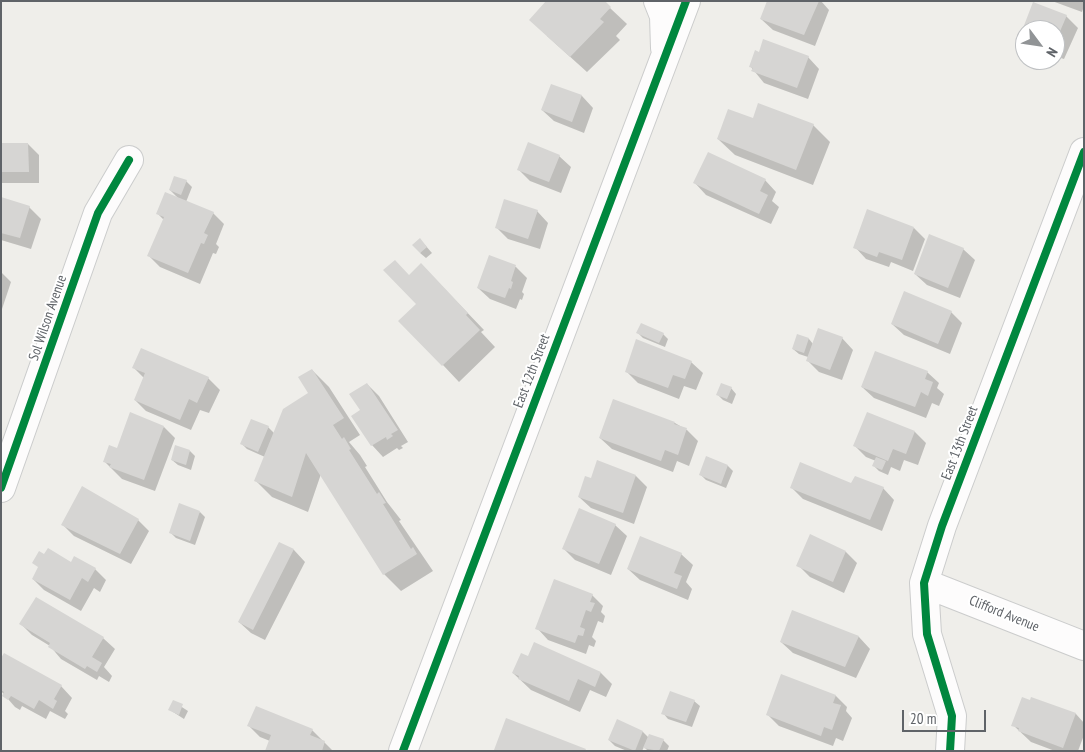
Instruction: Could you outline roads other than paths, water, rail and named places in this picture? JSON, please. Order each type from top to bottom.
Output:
[{"type":"street","points":[[658,1],[664,16],[665,54]]},
{"type":"street","name":"East 12th Street","points":[[403,751],[686,1]]},
{"type":"street","name":"East 13th Street","points":[[950,751],[952,716],[927,634],[924,583],[942,526],[1084,152]]},
{"type":"street","name":"Sol Wilson Avenue","points":[[4,471],[98,213],[129,160]]},
{"type":"street","name":"Clifford Avenue","points":[[924,583],[1084,646]]}]
